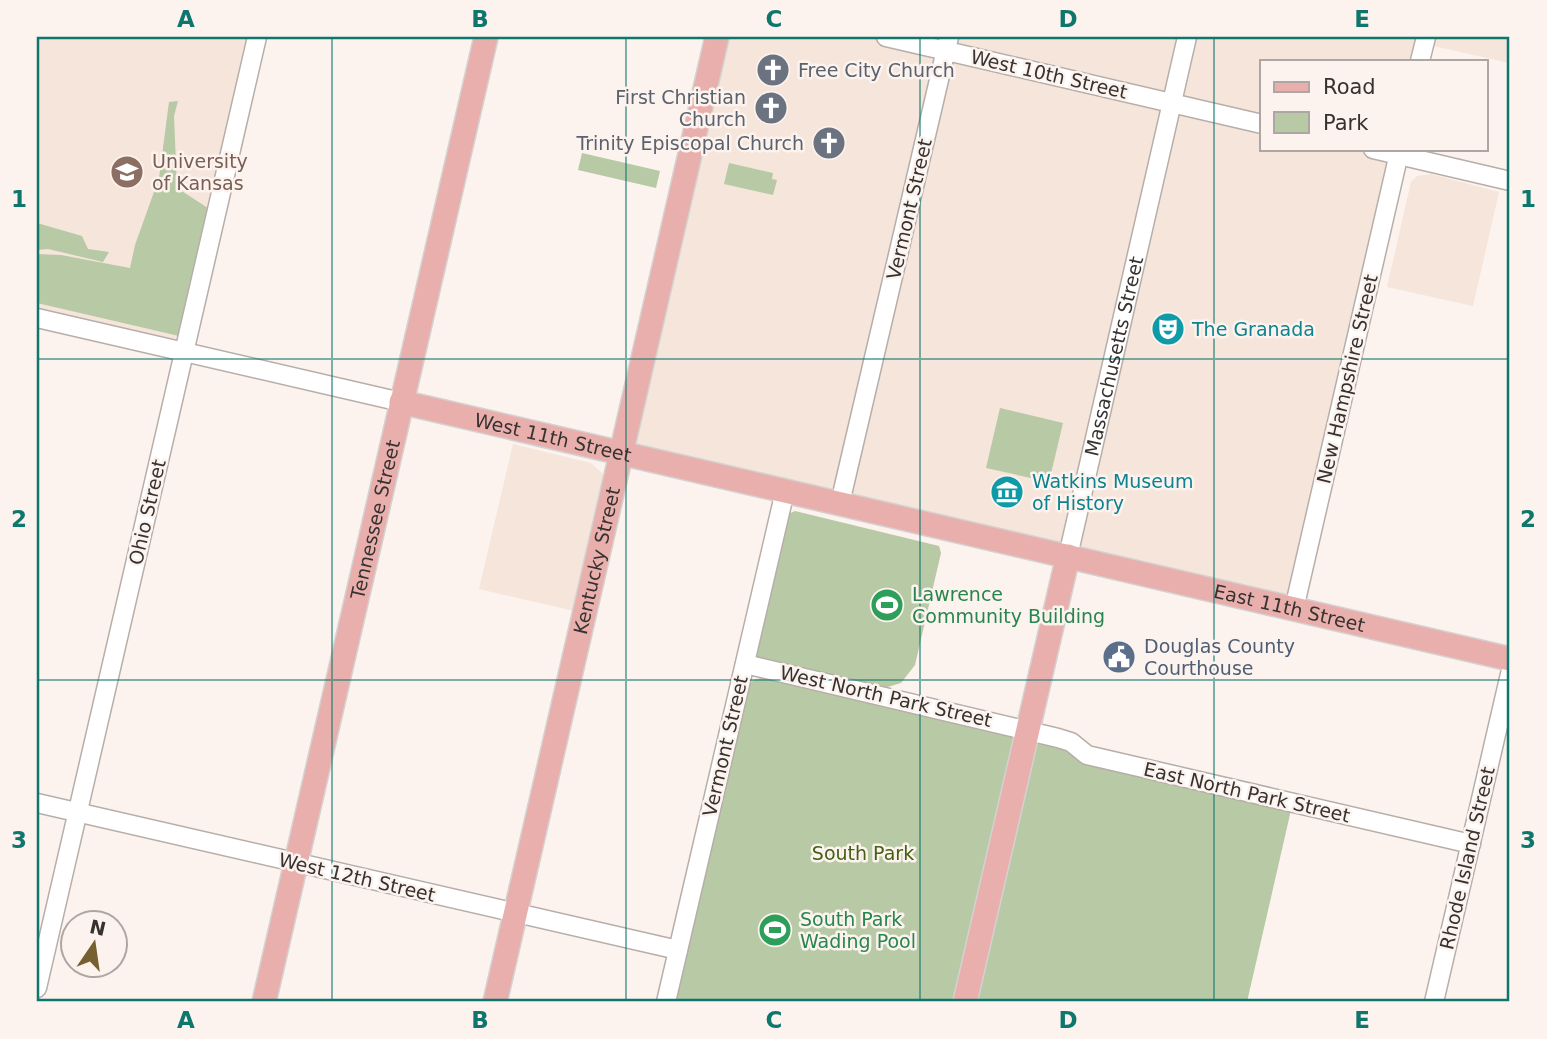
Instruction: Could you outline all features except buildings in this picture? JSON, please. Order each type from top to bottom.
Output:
[{"type":"main road","name":"Tennessee Street","points":[[264,1002],[486,37]]},
{"type":"main road","name":"Kentucky Street","points":[[495,1002],[717,37]]},
{"type":"main road","name":"West 11th Street","points":[[401,402],[1068,556]]},
{"type":"main road","name":"East 11th Street","points":[[1068,556],[1510,659]]},
{"type":"main road","name":"Massachusetts Street","points":[[965,1002],[1068,556]]},
{"type":"street","name":"Ohio Street","points":[[37,988],[257,37]]},
{"type":"street","name":"West 10th Street","points":[[886,37],[947,44],[1260,124]]},
{"type":"street","name":"Massachusetts Street","points":[[1068,556],[1187,37]]},
{"type":"street","points":[[1420,60],[1426,37]]},
{"type":"street","name":"Vermont Street","points":[[840,503],[947,44]]},
{"type":"street","points":[[1399,152],[1510,181]]},
{"type":"street","name":"New Hampshire Street","points":[[1294,608],[1399,152]]},
{"type":"street","name":"West 11th Street","points":[[37,318],[401,402]]},
{"type":"street","name":"Vermont Street","points":[[666,1002],[785,491]]},
{"type":"street","name":"West North Park Street","points":[[745,664],[1028,730]]},
{"type":"street","name":"Rhode Island Street","points":[[1434,1002],[1510,674]]},
{"type":"street","name":"East North Park Street","points":[[1028,730],[1071,742],[1087,755],[1471,844]]},
{"type":"street","name":"West 12th Street","points":[[37,803],[678,950]]},
{"type":"shaded area","name":"University of Kansas","points":[[37,37],[248,37],[179,338],[171,339],[37,308]]},
{"type":"shaded area","points":[[717,37],[1510,37],[1510,63],[1424,44],[1420,60],[1260,60],[1260,150],[1400,150],[1294,609],[622,453]]},
{"type":"shaded area","points":[[1431,174],[1499,192],[1473,306],[1387,287],[1411,182],[1417,176]]},
{"type":"shaded area","points":[[513,444],[591,463],[604,475],[574,611],[479,589]]},
{"type":"green space","points":[[178,101],[174,116],[177,188],[208,208],[179,336],[37,303],[37,254],[61,255],[130,268],[135,245],[159,178],[169,102]]},
{"type":"green space","points":[[582,153],[660,171],[656,188],[578,170]]},
{"type":"green space","points":[[729,163],[773,173],[772,179],[777,180],[773,195],[724,184]]},
{"type":"green space","points":[[37,223],[82,236],[88,249],[109,252],[103,262],[48,249],[37,250]]},
{"type":"green space","points":[[1000,408],[1063,423],[1049,482],[986,468]]},
{"type":"green space","points":[[795,511],[939,546],[941,553],[915,665],[901,683],[881,689],[758,659],[755,655],[786,515]]},
{"type":"green space","name":"South Park","points":[[765,677],[1060,747],[1081,762],[1291,810],[1247,1002],[674,1002],[746,689],[753,680]]},
{"type":"water","name":"South Park Wading Pool","points":[[784,914],[792,934],[766,945],[758,925]]},
{"type":"place","name":"Free City Church","points":[[773,70]]},
{"type":"place","name":"First Christian Church","points":[[771,108]]},
{"type":"place","name":"Trinity Episcopal Church","points":[[829,143]]},
{"type":"place","name":"University of Kansas","points":[[127,172]]},
{"type":"place","name":"The Granada","points":[[1168,329]]},
{"type":"place","name":"Watkins Museum of History","points":[[1007,492]]},
{"type":"place","name":"Lawrence Community Building","points":[[887,605]]},
{"type":"place","name":"Douglas County Courthouse","points":[[1119,657]]},
{"type":"place","name":"South Park Wading Pool","points":[[775,930]]}]
